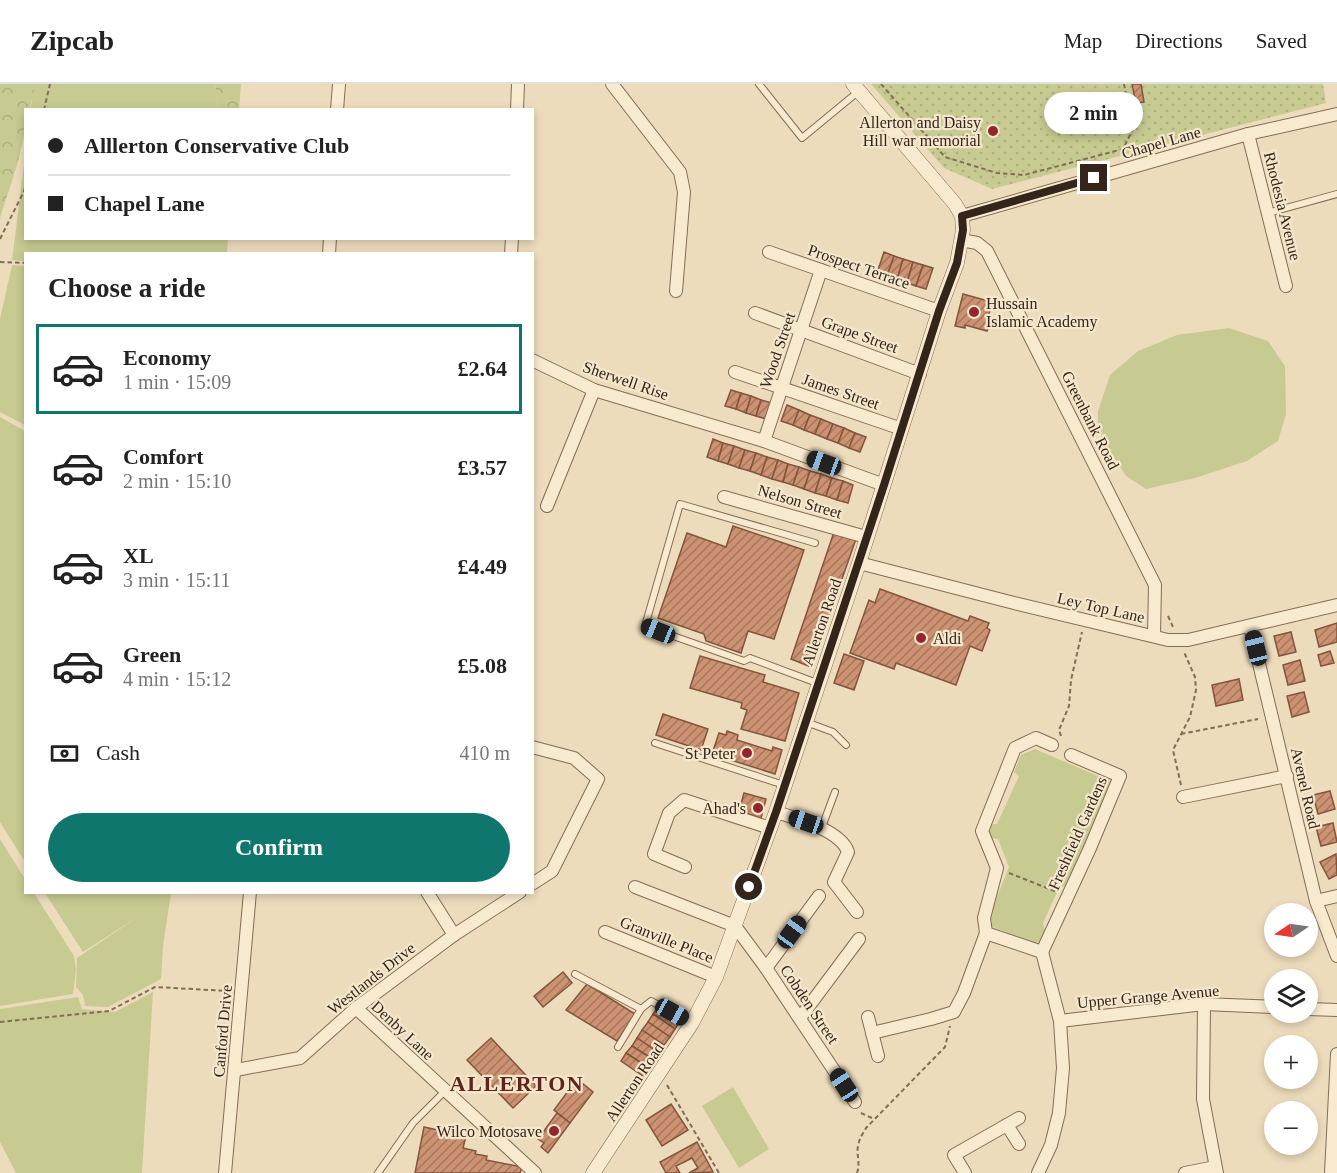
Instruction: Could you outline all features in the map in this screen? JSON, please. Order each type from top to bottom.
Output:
[{"type":"street","points":[[337,108],[339,84]]},
{"type":"street","points":[[517,108],[518,84]]},
{"type":"street","points":[[612,84],[680,172],[684,192],[676,291]]},
{"type":"street","points":[[856,87],[955,204],[962,216]]},
{"type":"street","name":"Chapel Lane","points":[[962,216],[1248,134],[1337,114]]},
{"type":"street","name":"Rhodesia Avenue","points":[[1248,134],[1286,286]]},
{"type":"street","name":"Allerton Road","points":[[593,1173],[692,1023],[716,977],[776,812],[817,683],[859,563],[939,311],[957,263],[962,216]]},
{"type":"street","name":"Greenbank Road","points":[[961,240],[977,243],[987,251],[1155,585],[1154,636]]},
{"type":"street","name":"Prospect Terrace","points":[[769,252],[939,311]]},
{"type":"street","name":"Wood Street","points":[[764,441],[821,270]]},
{"type":"street","name":"Grape Street","points":[[755,313],[920,374]]},
{"type":"street","name":"Sherwell Rise","points":[[534,361],[594,390],[764,441],[884,485]]},
{"type":"street","name":"James Street","points":[[735,372],[902,429]]},
{"type":"street","points":[[547,506],[594,390]]},
{"type":"street","name":"Nelson Street","points":[[724,497],[866,537]]},
{"type":"street","name":"Ley Top Lane","points":[[859,563],[1168,640],[1188,640],[1337,605]]},
{"type":"street","name":"Avenel Road","points":[[1250,626],[1316,901],[1337,956]]},
{"type":"street","points":[[872,1033],[954,1012],[964,993],[986,933],[984,918],[997,868],[982,831],[1015,748],[1036,738],[1057,742]]},
{"type":"street","points":[[534,748],[574,758],[598,779],[552,872],[534,883]]},
{"type":"street","name":"Freshfield Gardens","points":[[1042,952],[1120,776],[1071,755]]},
{"type":"street","points":[[1183,797],[1287,776]]},
{"type":"street","points":[[685,867],[654,854],[669,813],[684,800],[770,828]]},
{"type":"street","points":[[776,812],[822,827],[846,847],[848,852],[834,882],[857,912]]},
{"type":"street","points":[[635,887],[735,926]]},
{"type":"street","name":"Canford Drive","points":[[225,1173],[236,1070],[250,894]]},
{"type":"street","points":[[428,894],[454,935]]},
{"type":"street","name":"Westlands Drive","points":[[236,1070],[300,1058],[356,1008],[454,935],[517,894]]},
{"type":"street","points":[[1316,901],[1337,896]]},
{"type":"street","points":[[766,968],[819,897]]},
{"type":"street","name":"Cobden Street","points":[[735,926],[766,968],[855,1102]]},
{"type":"street","name":"Granville Place","points":[[605,932],[716,977]]},
{"type":"street","points":[[986,933],[1042,952],[1060,1021],[1063,1068],[1059,1113],[1051,1145],[1038,1173]]},
{"type":"street","points":[[800,1018],[859,939]]},
{"type":"street","points":[[1185,1173],[1216,1170],[1203,1099],[1203,1004]]},
{"type":"street","name":"Upper Grange Avenue","points":[[1060,1021],[1203,1004],[1264,1007]]},
{"type":"street","name":"Denby Lane","points":[[356,1008],[535,1173]]},
{"type":"street","points":[[1318,1009],[1337,1010]]},
{"type":"street","points":[[868,1017],[878,1056]]},
{"type":"street","points":[[1331,1173],[1335,1141],[1337,1054]]},
{"type":"street","points":[[965,1173],[954,1155],[1019,1118]]},
{"type":"street","points":[[1007,1125],[1019,1144]]},
{"type":"lane","points":[[759,84],[802,138],[856,87]]},
{"type":"lane","points":[[1267,213],[1337,194]]},
{"type":"lane","points":[[815,543],[680,504],[645,626],[744,661],[750,658],[817,683]]},
{"type":"lane","points":[[805,722],[833,732],[846,745]]},
{"type":"lane","points":[[655,743],[784,785]]},
{"type":"lane","points":[[822,827],[835,792]]},
{"type":"lane","points":[[575,974],[640,1009]]},
{"type":"lane","points":[[618,1047],[640,1009],[651,1001],[692,1023]]},
{"type":"lane","points":[[378,1173],[412,1123],[445,1091]]},
{"type":"path","points":[[44,108],[50,84]]},
{"type":"path","points":[[881,84],[945,157],[997,173],[1024,175],[1123,149],[1133,129],[1125,84]]},
{"type":"path","points":[[0,239],[24,187]]},
{"type":"path","points":[[0,262],[24,263]]},
{"type":"path","points":[[1057,742],[1059,730],[1069,706],[1071,680],[1085,620]]},
{"type":"path","points":[[1178,640],[1195,677],[1196,690],[1190,717],[1173,750],[1183,797]]},
{"type":"path","points":[[1181,734],[1272,716]]},
{"type":"path","points":[[997,868],[1068,897]]},
{"type":"path","points":[[0,1022],[109,1011],[155,987],[242,992]]},
{"type":"path","points":[[857,1173],[860,1164],[858,1142],[866,1128],[945,1047],[954,1012]]},
{"type":"path","points":[[660,1073],[719,1173]]},
{"type":"green space","points":[[0,84],[35,84],[30,108],[24,108],[21,151],[0,218]]},
{"type":"green space","points":[[33,84],[215,84],[218,108],[31,108]]},
{"type":"green space","points":[[215,84],[241,84],[239,108],[218,108]]},
{"type":"green space","points":[[871,84],[1323,84],[1326,103],[992,189],[944,168]]},
{"type":"green space","points":[[24,165],[24,240],[228,240],[227,252],[24,252],[24,261],[12,260]]},
{"type":"green space","points":[[12,265],[24,266],[24,424],[0,412],[0,319]]},
{"type":"green space","points":[[1229,328],[1268,341],[1285,366],[1286,414],[1278,441],[1247,461],[1195,478],[1146,489],[1126,476],[1105,444],[1098,428],[1098,411],[1110,375],[1138,351],[1177,335]]},
{"type":"green space","points":[[0,417],[24,430],[24,860],[0,822]]},
{"type":"green space","points":[[1035,749],[1100,777],[1106,773],[1111,785],[1069,885],[1059,888],[1043,923],[1046,935],[1040,942],[1032,943],[993,927],[989,923],[989,917],[1009,867],[998,839],[991,838],[989,833],[991,824],[997,824],[1019,776],[1014,772],[1021,755]]},
{"type":"green space","points":[[0,839],[24,877],[24,894],[35,894],[74,956],[76,970],[73,994],[0,1006]]},
{"type":"green space","points":[[46,894],[171,894],[163,946],[161,979],[108,1007],[85,1006],[83,995],[76,987],[77,958],[139,916],[83,952]]},
{"type":"green space","points":[[153,992],[142,1173],[16,1173],[0,1142],[0,1009],[78,997],[82,1009],[115,1012]]},
{"type":"green space","points":[[733,1087],[769,1149],[739,1168],[702,1106]]},
{"type":"building","points":[[1132,84],[1141,84],[1144,102],[1136,103]]},
{"type":"building","points":[[884,252],[894,256],[887,276],[877,273]]},
{"type":"building","points":[[894,256],[903,259],[897,280],[887,276]]},
{"type":"building","points":[[903,259],[913,262],[907,283],[897,280]]},
{"type":"building","points":[[913,262],[923,265],[916,286],[907,283]]},
{"type":"building","points":[[923,265],[933,268],[926,289],[916,286]]},
{"type":"building","name":"Hussain Islamic Academy","points":[[963,294],[992,302],[987,331],[965,325],[965,328],[955,326]]},
{"type":"building","points":[[731,390],[741,393],[736,409],[725,406]]},
{"type":"building","points":[[741,393],[751,396],[746,413],[736,409]]},
{"type":"building","points":[[751,396],[761,400],[756,416],[746,413]]},
{"type":"building","points":[[761,400],[772,403],[766,419],[756,416]]},
{"type":"building","points":[[787,405],[799,410],[793,425],[781,421]]},
{"type":"building","points":[[799,410],[810,415],[804,430],[793,425]]},
{"type":"building","points":[[810,415],[821,419],[815,434],[804,430]]},
{"type":"building","points":[[821,419],[833,424],[827,439],[815,434]]},
{"type":"building","points":[[833,424],[844,428],[838,443],[827,439]]},
{"type":"building","points":[[844,428],[855,433],[849,448],[838,443]]},
{"type":"building","points":[[855,433],[866,437],[860,452],[849,448]]},
{"type":"building","points":[[713,439],[723,443],[718,461],[707,457]]},
{"type":"building","points":[[723,443],[734,446],[728,464],[718,461]]},
{"type":"building","points":[[734,446],[745,450],[739,468],[728,464]]},
{"type":"building","points":[[745,450],[756,453],[750,471],[739,468]]},
{"type":"building","points":[[756,453],[767,457],[761,475],[750,471]]},
{"type":"building","points":[[767,457],[778,460],[772,479],[761,475]]},
{"type":"building","points":[[778,460],[788,464],[783,482],[772,479]]},
{"type":"building","points":[[788,464],[799,467],[793,485],[783,482]]},
{"type":"building","points":[[799,467],[810,471],[804,489],[793,485]]},
{"type":"building","points":[[810,471],[821,474],[815,493],[804,489]]},
{"type":"building","points":[[821,474],[832,478],[826,496],[815,493]]},
{"type":"building","points":[[832,478],[843,481],[837,500],[826,496]]},
{"type":"building","points":[[843,481],[853,485],[848,503],[837,500]]},
{"type":"building","points":[[733,526],[804,550],[774,639],[748,631],[741,653],[706,641],[704,634],[658,618],[687,533],[726,547]]},
{"type":"building","points":[[834,532],[856,539],[811,667],[791,659]]},
{"type":"building","name":"Aldi","points":[[880,589],[968,621],[970,616],[989,623],[987,628],[990,630],[982,651],[970,646],[956,685],[896,663],[894,669],[850,653],[869,600],[875,603]]},
{"type":"building","points":[[1337,623],[1337,642],[1319,647],[1315,630]]},
{"type":"building","points":[[1291,632],[1296,652],[1279,656],[1274,636]]},
{"type":"building","points":[[1330,651],[1334,663],[1321,666],[1318,655]]},
{"type":"building","points":[[844,654],[864,661],[854,690],[834,683]]},
{"type":"building","points":[[700,656],[765,675],[763,682],[799,693],[785,741],[741,729],[747,710],[741,708],[742,703],[690,688]]},
{"type":"building","points":[[1300,660],[1305,681],[1288,685],[1283,665]]},
{"type":"building","points":[[1239,679],[1243,700],[1216,706],[1212,685]]},
{"type":"building","points":[[1304,692],[1309,712],[1292,717],[1287,696]]},
{"type":"building","points":[[663,714],[708,729],[701,750],[656,735]]},
{"type":"building","name":"St Peter","points":[[727,731],[738,735],[737,740],[772,751],[773,747],[782,750],[775,774],[712,754],[719,733],[726,735]]},
{"type":"building","points":[[1330,791],[1335,809],[1318,814],[1313,795]]},
{"type":"building","points":[[744,793],[766,799],[761,818],[739,811]]},
{"type":"building","points":[[1333,823],[1337,842],[1321,846],[1316,827]]},
{"type":"building","points":[[1336,854],[1337,875],[1329,879],[1320,862]]},
{"type":"building","points":[[563,972],[572,983],[543,1007],[534,996]]},
{"type":"building","points":[[587,984],[635,1014],[617,1041],[566,1010]]},
{"type":"building","points":[[658,1007],[680,1021],[675,1029],[653,1014]]},
{"type":"building","points":[[653,1014],[675,1029],[670,1037],[648,1022]]},
{"type":"building","points":[[648,1022],[670,1037],[664,1045],[642,1030]]},
{"type":"building","points":[[642,1030],[664,1045],[659,1053],[637,1038]]},
{"type":"building","points":[[491,1038],[536,1086],[513,1108],[467,1060]]},
{"type":"building","points":[[637,1038],[659,1053],[654,1060],[632,1046]]},
{"type":"building","points":[[632,1046],[654,1060],[649,1068],[626,1053]]},
{"type":"building","points":[[626,1053],[649,1068],[643,1076],[621,1061]]},
{"type":"building","points":[[577,1079],[593,1092],[570,1123],[554,1110]]},
{"type":"building","points":[[671,1104],[688,1130],[662,1146],[646,1120]]},
{"type":"building","name":"Wilco Motosave","points":[[557,1113],[570,1123],[548,1153],[541,1147],[544,1143],[538,1139]]},
{"type":"building","points":[[424,1127],[466,1136],[463,1148],[476,1151],[475,1154],[487,1156],[486,1160],[522,1167],[520,1173],[415,1173]]},
{"type":"building","points":[[697,1142],[713,1172],[689,1173],[698,1168],[692,1158],[676,1166],[680,1173],[666,1173],[660,1162]]},
{"type":"place","name":"Allerton and Daisy Hill war memorial","points":[[993,131]]},
{"type":"place","name":"Hussain Islamic Academy","points":[[974,312]]},
{"type":"place","name":"Aldi","points":[[921,638]]},
{"type":"place","name":"St Peter","points":[[747,753]]},
{"type":"place","name":"Ahad's","points":[[758,808]]},
{"type":"place","name":"Wilco Motosave","points":[[554,1131]]},
{"type":"district","name":"ALLERTON","points":[[517,1083]]},
{"type":"route","points":[[749,887],[776,812],[859,563],[939,311],[957,263],[963,230],[962,216],[1094,178]]}]
